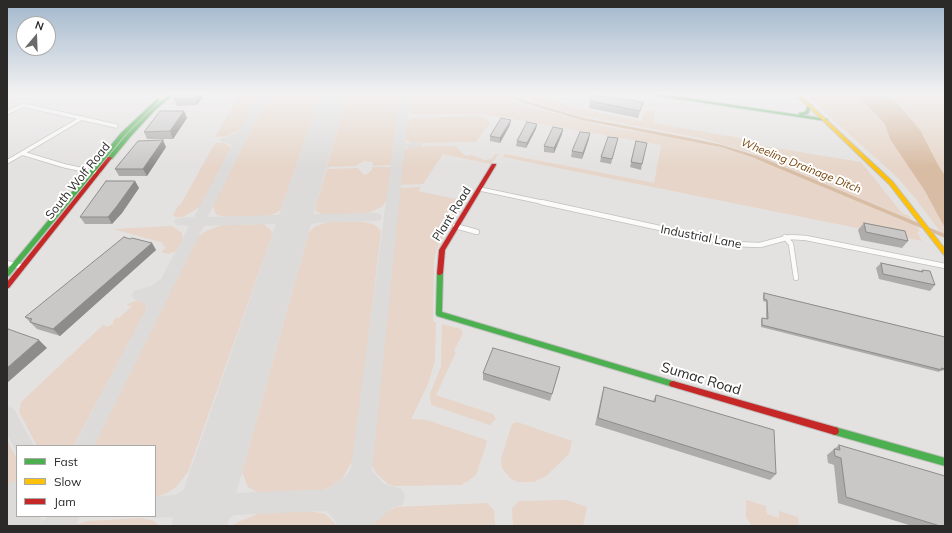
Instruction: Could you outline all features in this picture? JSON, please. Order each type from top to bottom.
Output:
[{"type":"main road","name":"South Wolf Road","points":[[7,274],[123,134],[138,119]]},
{"type":"main road","name":"South Wolf Road","points":[[7,286],[129,135],[145,119]]},
{"type":"main road","points":[[810,119],[826,120]]},
{"type":"main road","points":[[821,119],[826,120],[891,183],[945,252]]},
{"type":"main road","name":"Plant Road","points":[[450,317],[439,314],[440,261],[446,242],[455,226],[494,165]]},
{"type":"main road","name":"Sumac Road","points":[[450,317],[774,414],[945,462]]},
{"type":"street","points":[[7,162],[81,119]]},
{"type":"street","points":[[86,119],[116,126]]},
{"type":"street","points":[[22,153],[91,173],[99,173]]},
{"type":"street","name":"Industrial Lane","points":[[480,189],[733,244],[760,246],[785,238],[806,238],[945,266]]},
{"type":"street","points":[[455,226],[477,232]]},
{"type":"street","points":[[785,238],[791,244],[796,278]]},
{"type":"street","points":[[7,263],[23,267]]},
{"type":"shaded area","points":[[226,119],[246,119],[241,129],[228,136],[215,137]]},
{"type":"shaded area","points":[[257,119],[312,119],[281,209],[278,212],[268,216],[226,217],[216,214],[213,206]]},
{"type":"shaded area","points":[[340,119],[397,119],[391,165],[373,166],[372,162],[364,161],[355,166],[327,167]]},
{"type":"shaded area","points":[[410,119],[487,119],[490,123],[476,142],[413,143],[405,140],[406,122]]},
{"type":"shaded area","points":[[512,119],[575,119],[613,128],[693,140],[727,149],[764,162],[915,225],[920,231],[917,232],[922,241],[503,157],[496,165],[505,154],[654,183],[661,145]]},
{"type":"shaded area","points":[[598,119],[631,119],[641,121],[642,119],[654,119],[654,123],[642,121],[746,139],[747,143],[861,162],[902,213],[909,216],[912,220],[753,153],[700,138]]},
{"type":"shaded area","points":[[832,119],[945,119],[945,238],[897,177]]},
{"type":"shaded area","points":[[880,119],[910,119],[920,130],[945,176],[945,228],[925,191],[890,139],[885,124]]},
{"type":"shaded area","points":[[215,143],[224,143],[230,147],[230,150],[201,206],[183,217],[175,217],[173,215],[178,206],[181,204]]},
{"type":"shaded area","points":[[455,146],[466,156],[472,155],[485,160],[492,159],[495,154],[499,154],[491,164],[443,154],[423,184],[399,185],[403,151],[408,147]]},
{"type":"shaded area","points":[[372,167],[391,167],[387,199],[382,207],[368,213],[324,215],[317,212],[315,209],[327,169],[358,168],[363,174],[366,175],[372,170]]},
{"type":"shaded area","points":[[421,187],[418,191],[461,200],[460,202],[464,203],[444,234],[436,251],[434,261],[433,321],[436,322],[435,361],[428,384],[411,419],[427,420],[486,440],[487,442],[476,475],[461,485],[394,486],[388,484],[376,473],[372,465],[371,454],[399,188]]},
{"type":"shaded area","points":[[328,222],[365,222],[375,225],[381,231],[354,458],[342,479],[320,492],[263,495],[248,487],[242,472],[309,232],[316,226]]},
{"type":"shaded area","points":[[263,224],[271,230],[272,235],[188,472],[176,487],[167,493],[156,497],[156,445],[93,445],[198,237],[206,231],[222,225]]},
{"type":"shaded area","points":[[172,226],[182,233],[183,240],[178,250],[169,254],[161,252],[166,247],[162,245],[164,243],[113,229]]},
{"type":"shaded area","points":[[138,300],[146,304],[146,310],[75,443],[73,445],[36,445],[19,412],[21,402],[104,324],[106,327],[113,324],[113,321],[117,317],[119,318],[132,306],[126,305]]},
{"type":"shaded area","points":[[442,324],[461,329],[463,333],[436,395],[493,414],[496,419],[490,425],[431,405],[430,394],[441,366]]},
{"type":"shaded area","points":[[517,422],[572,441],[569,454],[546,476],[534,482],[518,482],[511,479],[502,468],[501,459],[512,424]]},
{"type":"shaded area","points":[[7,440],[16,457],[16,482],[7,491]]},
{"type":"shaded area","points":[[567,500],[587,507],[583,526],[513,526],[512,508],[519,501]]},
{"type":"shaded area","points":[[746,500],[766,506],[767,514],[779,518],[779,511],[798,517],[799,526],[752,526],[746,517]]},
{"type":"shaded area","points":[[487,503],[494,510],[495,526],[371,526],[383,514],[396,507]]},
{"type":"shaded area","points":[[309,511],[325,514],[338,526],[233,526],[238,522],[260,513]]},
{"type":"shaded area","points":[[142,518],[154,521],[160,526],[72,526],[88,521]]},
{"type":"building","points":[[154,119],[178,119],[170,131],[144,132]]},
{"type":"building","points":[[500,119],[511,120],[500,138],[490,136]]},
{"type":"building","points":[[527,122],[537,124],[527,143],[517,141]]},
{"type":"building","points":[[553,127],[563,129],[554,148],[544,146]]},
{"type":"building","points":[[580,132],[590,133],[583,153],[572,151]]},
{"type":"building","points":[[608,137],[618,138],[612,159],[601,157]]},
{"type":"building","points":[[163,140],[143,169],[115,169],[138,141]]},
{"type":"building","points":[[636,141],[647,143],[642,164],[631,162]]},
{"type":"building","points":[[106,181],[135,181],[108,217],[80,217]]},
{"type":"building","points":[[864,223],[905,231],[908,241],[866,232]]},
{"type":"building","points":[[124,237],[152,243],[53,329],[30,322],[32,319],[25,317]]},
{"type":"building","points":[[881,263],[923,272],[922,270],[930,271],[935,285],[883,274]]},
{"type":"building","points":[[764,293],[945,337],[945,369],[941,368],[942,370],[762,325],[762,318],[768,319],[767,300],[764,299]]},
{"type":"building","points":[[8,329],[39,340],[7,368],[7,330]]},
{"type":"building","points":[[493,348],[560,367],[552,394],[483,373]]},
{"type":"building","points":[[604,387],[655,402],[656,395],[774,430],[776,474],[598,418]]},
{"type":"building","points":[[839,445],[945,476],[945,526],[940,526],[846,497],[841,458],[835,456],[834,449],[840,450]]},
{"type":"waterway","name":"Wheeling Drainage Ditch","points":[[583,119],[722,146],[756,157],[945,236]]},
{"type":"taxiway","points":[[238,145],[251,119]]},
{"type":"taxiway","points":[[361,472],[402,119]]},
{"type":"taxiway","points":[[238,145],[235,142],[226,140],[236,138],[244,133]]},
{"type":"taxiway","points":[[410,145],[417,144]]},
{"type":"taxiway","points":[[199,222],[238,145]]},
{"type":"taxiway","points":[[279,219],[293,213],[300,205],[301,212],[311,219]]},
{"type":"taxiway","points":[[311,219],[375,217]]},
{"type":"taxiway","points":[[199,222],[279,219]]},
{"type":"taxiway","points":[[279,219],[278,220],[285,223],[291,234],[297,226],[311,219]]},
{"type":"taxiway","points":[[279,219],[311,219]]},
{"type":"taxiway","points":[[181,222],[199,222]]},
{"type":"taxiway","points":[[155,307],[199,222]]},
{"type":"taxiway","points":[[155,307],[154,301],[148,297],[140,295],[156,291],[167,283]]},
{"type":"taxiway","points":[[85,445],[155,307]]},
{"type":"taxiway","points":[[7,415],[23,445]]},
{"type":"taxiway","points":[[177,506],[199,493],[208,483],[217,468],[217,486],[221,495],[231,504]]},
{"type":"taxiway","points":[[331,500],[354,484],[361,472]]},
{"type":"taxiway","points":[[358,498],[361,472]]},
{"type":"taxiway","points":[[361,472],[366,482],[376,492],[388,497]]},
{"type":"taxiway","points":[[7,497],[16,492]]},
{"type":"taxiway","points":[[358,498],[388,497]]},
{"type":"taxiway","points":[[360,526],[363,519],[388,497]]},
{"type":"taxiway","points":[[388,497],[394,497]]},
{"type":"taxiway","points":[[331,500],[358,498]]},
{"type":"taxiway","points":[[355,526],[358,498]]},
{"type":"taxiway","points":[[231,504],[331,500]]},
{"type":"taxiway","points":[[331,500],[342,511],[350,526]]},
{"type":"taxiway","points":[[177,506],[231,504]]},
{"type":"taxiway","points":[[204,526],[218,512],[231,504]]},
{"type":"taxiway","points":[[156,507],[177,506]]},
{"type":"taxiway","points":[[177,506],[175,507],[185,514],[191,526]]},
{"type":"taxiway","points":[[7,514],[16,514]]},
{"type":"taxiway","points":[[26,517],[31,521],[33,526]]},
{"type":"taxiway","points":[[52,526],[67,517]]},
{"type":"runway","points":[[199,526],[326,119]]},
{"type":"traffic: fast","points":[[7,274],[123,134],[139,119]]},
{"type":"traffic: fast","points":[[110,158],[145,119]]},
{"type":"traffic: fast","points":[[818,119],[826,120]]},
{"type":"traffic: fast","points":[[440,273],[439,314],[673,384]]},
{"type":"traffic: fast","points":[[835,431],[945,462]]},
{"type":"traffic: slow","points":[[823,119],[891,183],[945,253]]},
{"type":"traffic: jam","points":[[7,286],[110,158]]},
{"type":"traffic: jam","points":[[440,273],[442,250],[494,165]]},
{"type":"traffic: jam","points":[[673,384],[835,431]]}]
